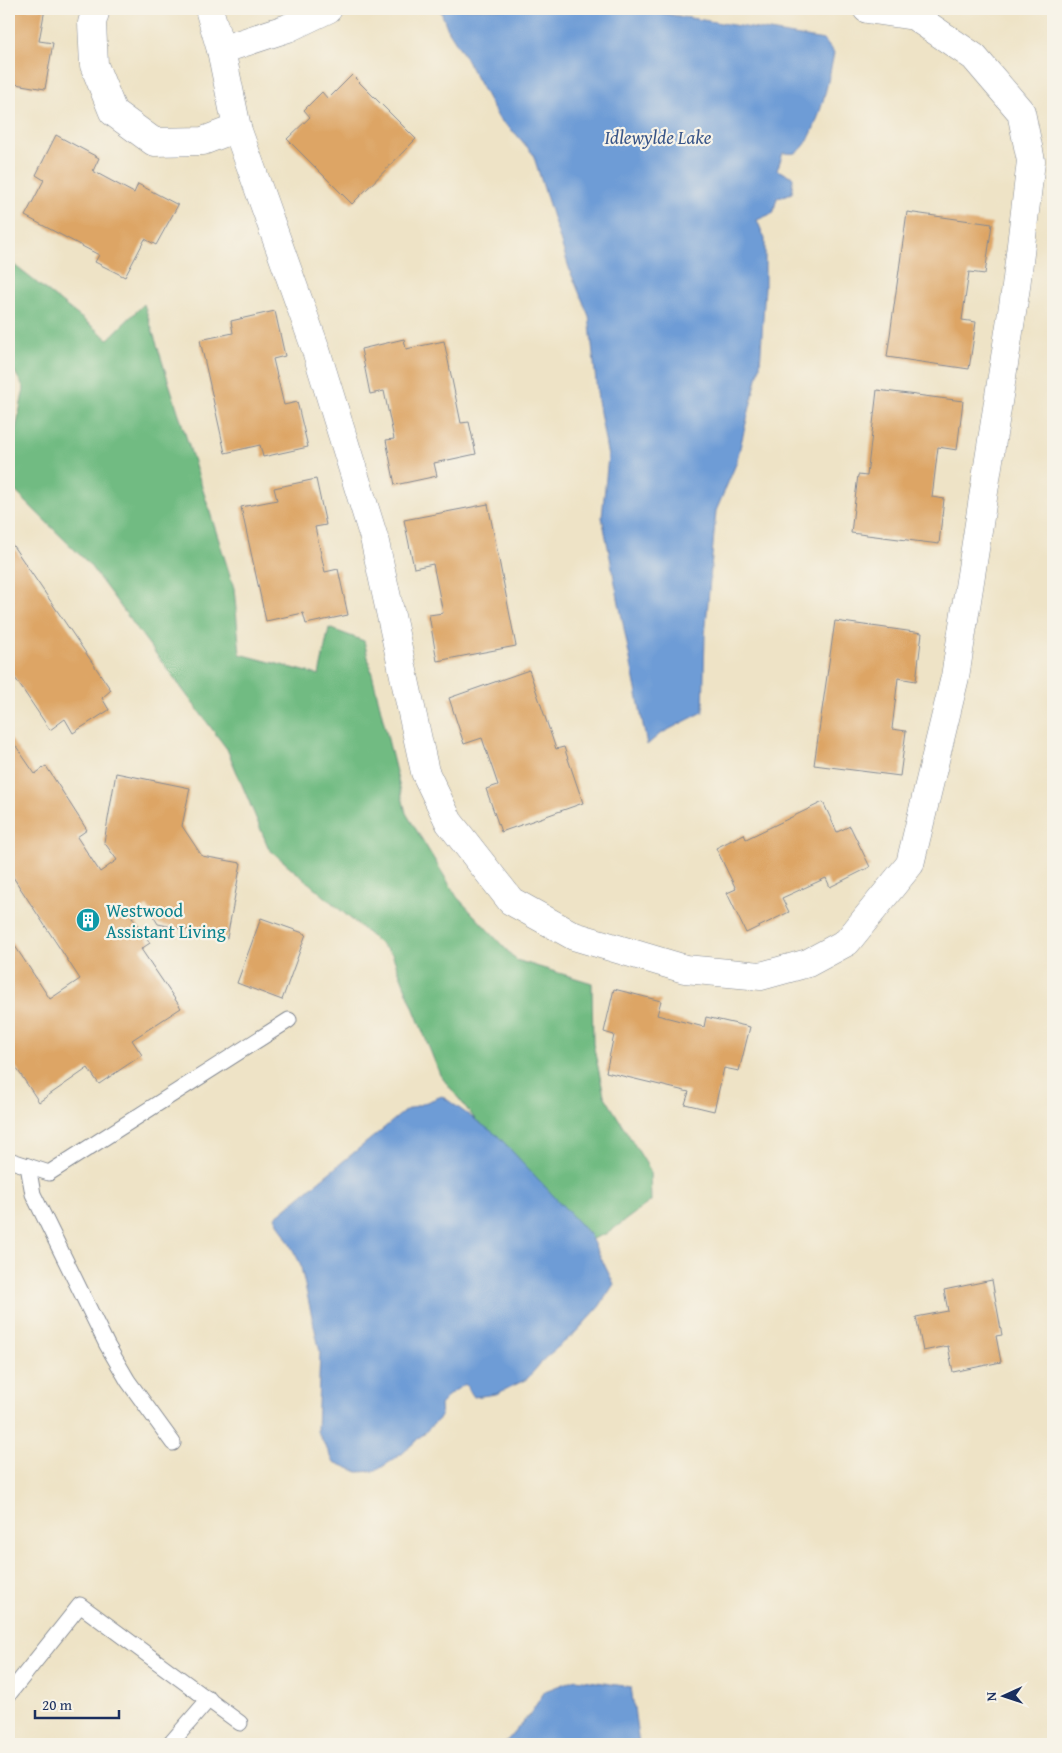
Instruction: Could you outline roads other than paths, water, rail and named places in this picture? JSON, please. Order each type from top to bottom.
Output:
[{"type":"street","points":[[96,9],[92,23],[94,65],[113,112],[154,142],[203,141],[237,128]]},
{"type":"street","points":[[209,9],[221,50],[237,128],[315,347],[371,528],[425,772],[449,822],[511,901],[574,936],[685,968],[761,976],[808,963],[848,942],[910,864],[955,677],[1016,287],[1031,161],[1021,112],[974,56],[914,16],[867,9]]},
{"type":"street","points":[[221,50],[288,28],[328,9]]},
{"type":"lane","points":[[9,1160],[49,1173],[289,1020]]},
{"type":"lane","points":[[28,1166],[33,1194],[107,1345],[128,1381],[173,1443]]},
{"type":"lane","points":[[9,1694],[80,1605],[209,1698],[240,1723]]},
{"type":"lane","points":[[170,1744],[209,1698]]},
{"type":"water","name":"Idlewylde Lake","points":[[440,9],[636,9],[824,40],[834,53],[816,124],[803,148],[795,153],[783,153],[777,170],[793,177],[792,193],[777,198],[773,213],[757,220],[765,239],[765,287],[760,366],[736,464],[716,511],[705,636],[703,712],[660,734],[647,745],[602,517],[608,457],[598,401],[589,316],[570,271],[533,154],[516,134],[499,119],[448,30]]},
{"type":"water","points":[[442,1096],[498,1136],[589,1234],[614,1284],[599,1307],[575,1333],[545,1358],[527,1379],[496,1394],[474,1397],[465,1384],[450,1394],[440,1405],[441,1417],[403,1453],[376,1471],[358,1472],[334,1462],[317,1431],[320,1352],[300,1263],[275,1217],[406,1110]]},
{"type":"water","points":[[576,1679],[631,1687],[639,1744],[504,1744],[530,1714],[545,1691]]},
{"type":"place","name":"Westwood Assistant Living","points":[[88,920]]}]
